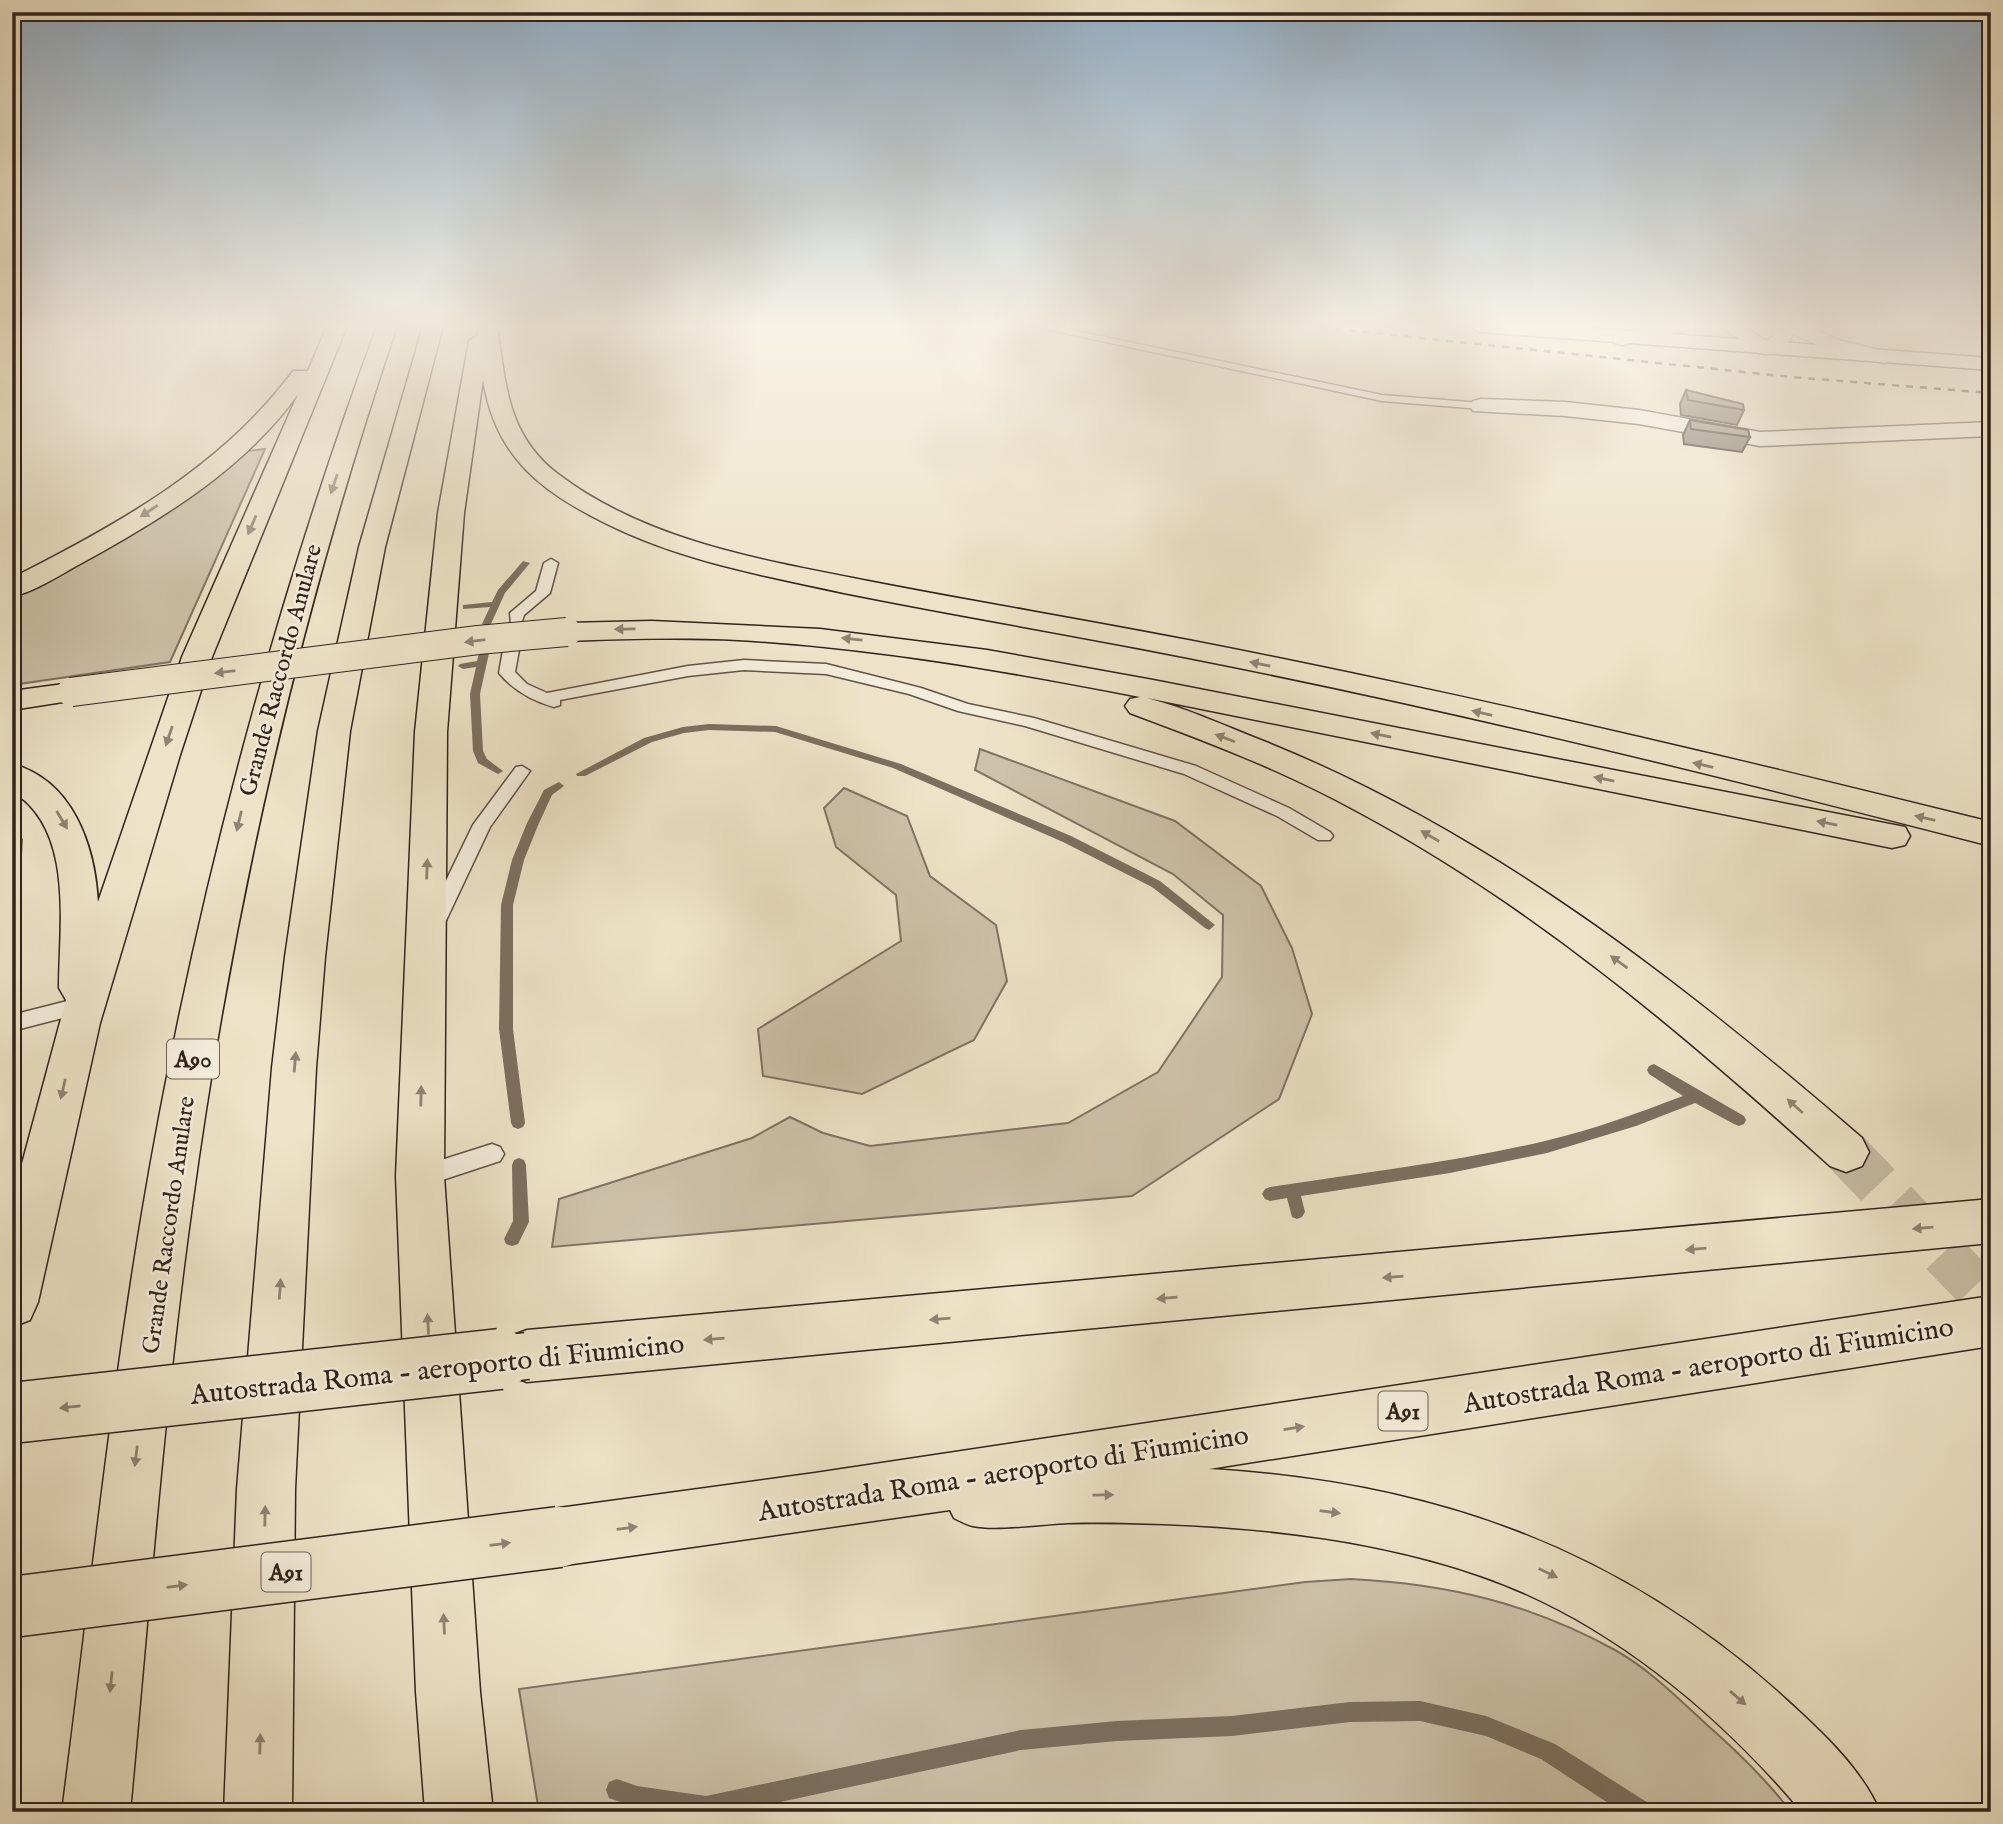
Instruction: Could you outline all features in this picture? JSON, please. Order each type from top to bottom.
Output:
[{"type":"highway","points":[[12,589],[124,527],[206,472],[245,442],[272,411]]},
{"type":"highway","points":[[12,1302],[79,1014],[163,755],[197,657],[301,411]]},
{"type":"highway","name":"Grande Raccordo Anulare","points":[[96,1812],[169,1192],[230,860],[254,758],[309,558],[359,411]]},
{"type":"highway","points":[[258,1812],[266,1489],[294,1068],[305,957],[334,731],[372,547],[410,411]]},
{"type":"highway","points":[[459,1812],[448,1692],[420,1176],[430,732],[454,489],[468,411]]},
{"type":"highway","points":[[500,411],[511,440],[523,458],[549,480],[584,502],[679,542],[751,564],[1167,645],[1400,694],[1991,834]]},
{"type":"highway","points":[[12,701],[478,640],[567,632],[731,630],[825,636],[920,647],[1043,668],[1857,829],[1991,852]]},
{"type":"highway","points":[[920,647],[1059,680],[1131,703],[1267,755],[1392,814],[1507,884],[1639,977],[1761,1076],[1846,1152]]},
{"type":"highway","points":[[12,775],[38,789],[48,800],[64,822],[71,841],[76,873],[79,1014]]},
{"type":"highway","name":"Autostrada Roma - aeroporto di Fiumicino","points":[[12,1413],[527,1356],[1991,1221]]},
{"type":"highway","name":"Autostrada Roma - aeroporto di Fiumicino","points":[[12,1607],[815,1502],[1991,1321]]},
{"type":"highway","points":[[815,1502],[1121,1494],[1245,1500],[1398,1523],[1454,1538],[1537,1568],[1598,1600],[1661,1639],[1709,1673],[1759,1717],[1813,1772],[1846,1812]]},
{"type":"highway","points":[[448,1692],[471,1812]]},
{"type":"street","points":[[1585,411],[1639,417],[1760,439],[1991,429]]},
{"type":"lane","points":[[516,621],[517,613],[543,593],[551,563]]},
{"type":"lane","points":[[511,650],[507,673],[521,687],[549,700],[688,671],[744,665],[826,669],[915,691],[964,708],[1028,722],[1190,770],[1283,812],[1324,836]]},
{"type":"lane","points":[[424,948],[482,825],[522,771]]},
{"type":"lane","points":[[12,1023],[79,1014]]},
{"type":"lane","points":[[420,1176],[492,1154]]},
{"type":"shaded area","points":[[265,449],[170,662],[12,685],[12,593],[165,508],[248,451]]},
{"type":"shaded area","points":[[980,749],[1175,821],[1261,886],[1292,948],[1312,1014],[1279,1099],[1132,1196],[552,1247],[559,1199],[752,1138],[790,1117],[823,1133],[870,1146],[1068,1123],[1158,1072],[1222,977],[1223,915],[1173,874],[975,770]]},
{"type":"shaded area","points":[[844,788],[907,816],[930,876],[996,925],[1007,981],[974,1040],[862,1094],[763,1076],[758,1029],[901,941],[896,895],[836,847],[824,808]]},
{"type":"shaded area","points":[[1351,1579],[1421,1586],[1487,1599],[1551,1620],[1615,1650],[1651,1675],[1729,1744],[1791,1812],[539,1812],[519,1689],[1305,1582]]},
{"type":"building","points":[[1690,420],[1748,430],[1750,437],[1691,429]]},
{"type":"waterway","points":[[487,624],[501,592],[526,563]]},
{"type":"waterway","points":[[466,607],[495,604]]},
{"type":"waterway","points":[[482,663],[484,653]]},
{"type":"waterway","points":[[463,666],[482,663]]},
{"type":"waterway","points":[[482,663],[475,694],[478,751],[482,761],[498,771]]},
{"type":"waterway","points":[[581,774],[648,740],[683,730],[709,727],[776,729],[897,766],[1067,839],[1156,884],[1209,925]]},
{"type":"waterway","points":[[518,1123],[506,1029],[507,905],[518,860],[533,823],[548,793],[559,786]]},
{"type":"waterway","points":[[12,835],[17,839],[13,905],[15,935],[12,946]]},
{"type":"waterway","points":[[1654,1070],[1696,1097]]},
{"type":"waterway","points":[[1270,1194],[1450,1166],[1547,1147],[1636,1120],[1696,1097]]},
{"type":"waterway","points":[[1696,1097],[1739,1120]]},
{"type":"waterway","points":[[512,1239],[521,1222],[519,1165]]},
{"type":"waterway","points":[[1293,1192],[1297,1212]]},
{"type":"waterway","points":[[617,1790],[637,1797],[706,1807],[1021,1740],[1117,1731],[1232,1726],[1350,1712],[1420,1711],[1486,1726],[1548,1751],[1642,1812]]},
{"type":"tunnel","points":[[1846,1152],[1991,1303]]}]
